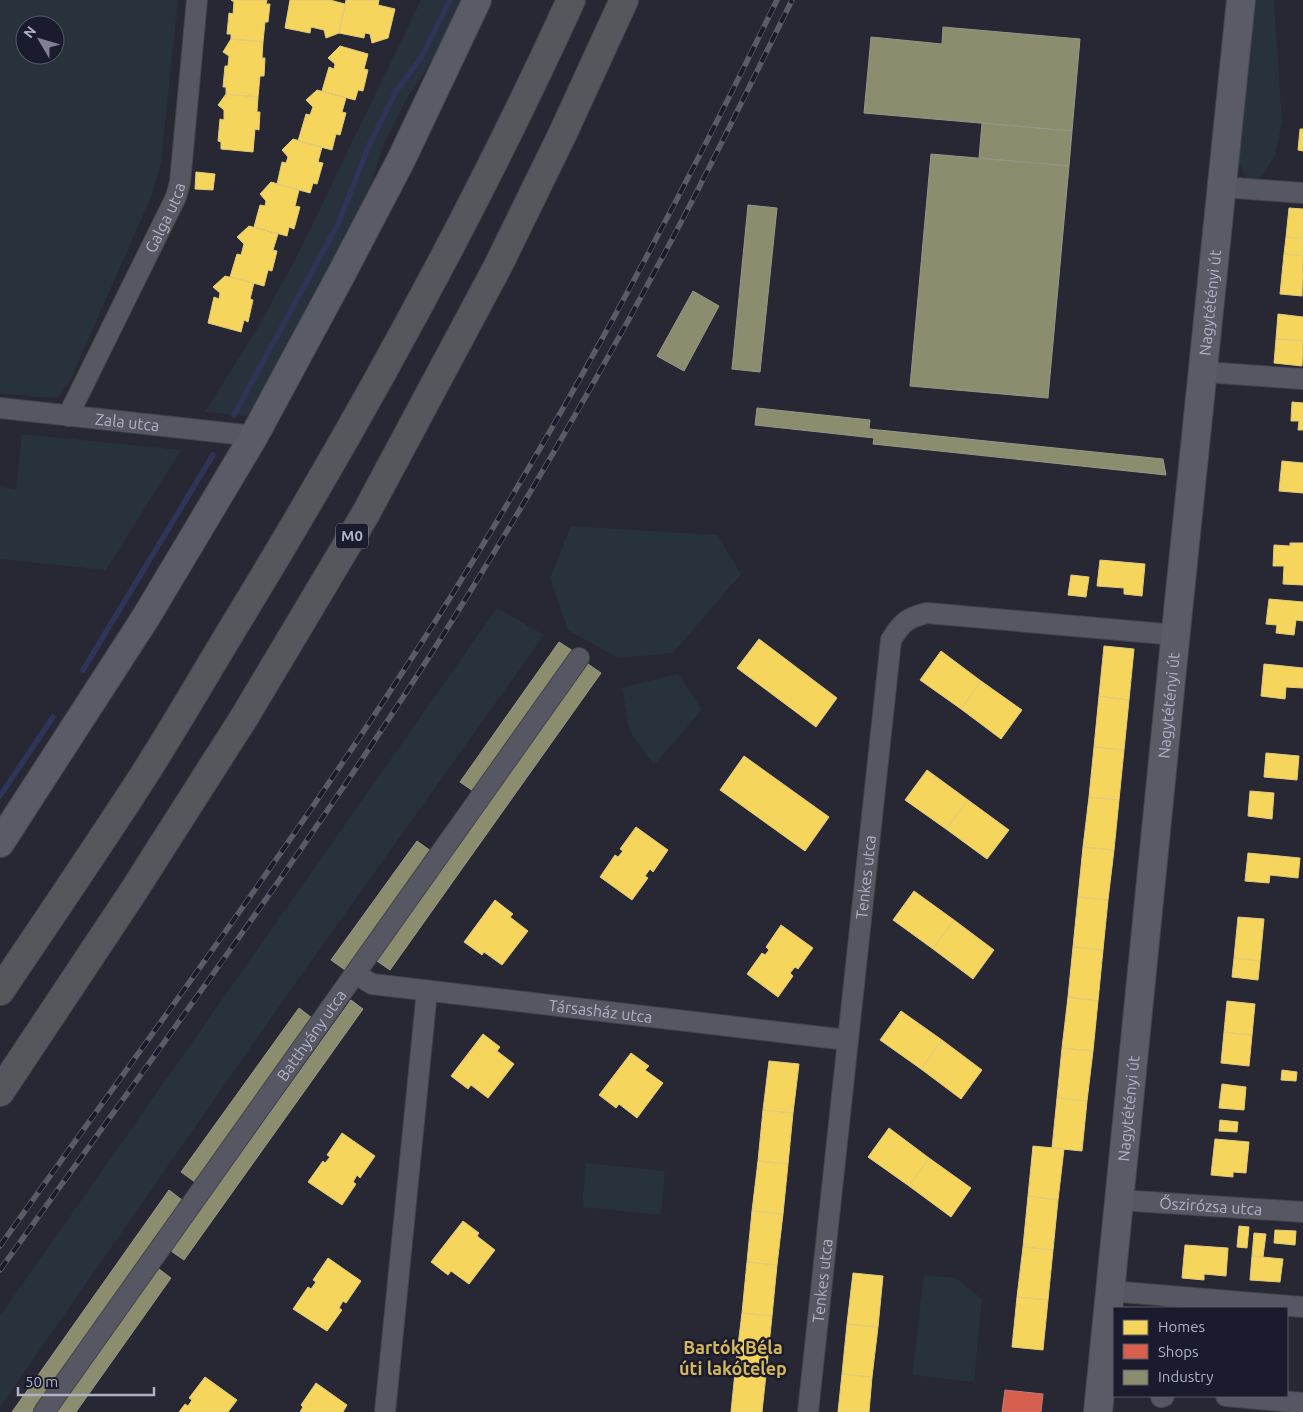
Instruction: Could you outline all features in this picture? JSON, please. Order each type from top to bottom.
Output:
[{"type":"highway","points":[[0,991],[132,793],[286,540],[393,353],[453,243],[506,138],[570,0]]},
{"type":"highway","name":"M0","points":[[0,1092],[131,895],[235,732],[361,521],[498,266],[563,133],[624,0]]},
{"type":"main road","points":[[0,843],[146,617],[254,436],[401,160],[477,0]]},
{"type":"main road","name":"Nagytétényi út","points":[[1098,1412],[1241,0]]},
{"type":"street","name":"Galga utca","points":[[68,416],[176,197],[180,182],[197,0]]},
{"type":"street","points":[[1222,187],[1303,193]]},
{"type":"street","points":[[1204,372],[1303,379]]},
{"type":"street","name":"Zala utca","points":[[0,408],[254,436]]},
{"type":"street","name":"Tenkes utca","points":[[808,1412],[891,640],[899,626],[911,617],[927,613],[1176,635]]},
{"type":"street","name":"Batthyány utca","points":[[44,1412],[579,658]]},
{"type":"street","name":"Társasház utca","points":[[356,974],[372,984],[847,1040]]},
{"type":"street","points":[[385,1412],[427,991]]},
{"type":"street","name":"Őszirózsa utca","points":[[1119,1200],[1303,1212]]},
{"type":"street","points":[[1110,1291],[1303,1307]]},
{"type":"street","points":[[1237,1397],[1303,1403]]},
{"type":"shaded area","points":[[0,0],[178,0],[161,163],[152,195],[68,385],[58,397],[49,398],[0,393]]},
{"type":"shaded area","points":[[421,0],[463,0],[442,46],[407,98],[383,146],[366,198],[254,410],[246,416],[205,412],[259,326],[299,252]]},
{"type":"shaded area","points":[[1254,0],[1274,0],[1282,122],[1275,156],[1262,176],[1254,180],[1246,177],[1239,163]]},
{"type":"shaded area","points":[[22,434],[181,450],[106,570],[0,559],[0,487],[16,489]]},
{"type":"shaded area","points":[[571,526],[717,535],[741,574],[673,653],[618,658],[568,630],[550,578]]},
{"type":"shaded area","points":[[497,608],[544,635],[294,985],[0,1407],[0,1316]]},
{"type":"shaded area","points":[[678,674],[702,710],[654,765],[629,730],[622,688]]},
{"type":"shaded area","points":[[586,1163],[665,1171],[661,1215],[582,1207]]},
{"type":"shaded area","points":[[924,1275],[956,1278],[982,1299],[974,1382],[912,1375]]},
{"type":"building: Homes","points":[[231,0],[267,0],[266,4],[270,4],[268,22],[265,22],[263,42],[231,39],[231,34],[227,34],[229,13],[233,14],[234,2]]},
{"type":"building: Homes","points":[[290,0],[330,0],[345,4],[339,33],[326,38],[324,30],[311,27],[310,33],[285,28]]},
{"type":"building: Homes","points":[[346,0],[379,0],[378,5],[395,9],[388,38],[372,43],[370,34],[365,33],[364,38],[339,33]]},
{"type":"building: Homes","points":[[231,39],[263,42],[262,58],[265,58],[264,76],[260,76],[258,97],[226,94],[226,87],[223,87],[225,66],[228,66],[229,56],[223,52]]},
{"type":"building: Homes","points":[[340,46],[368,54],[364,69],[368,70],[363,91],[358,90],[355,100],[322,91],[329,67],[334,69],[335,64],[328,58]]},
{"type":"building: Homes","points":[[317,90],[346,98],[342,112],[346,113],[340,135],[336,134],[332,150],[298,141],[306,114],[310,115],[313,107],[306,100]]},
{"type":"building: Homes","points":[[226,94],[258,97],[257,112],[260,112],[259,130],[255,129],[253,152],[221,149],[221,142],[218,141],[220,119],[224,120],[224,110],[218,105]]},
{"type":"building: Homes","points":[[1300,129],[1303,129],[1303,151],[1298,150]]},
{"type":"building: Homes","points":[[293,139],[322,147],[318,162],[323,163],[317,184],[313,183],[310,193],[277,184],[282,162],[286,163],[288,157],[282,150]]},
{"type":"building: Homes","points":[[196,172],[215,174],[213,190],[195,189]]},
{"type":"building: Homes","points":[[271,182],[299,190],[295,206],[300,207],[294,229],[289,227],[287,236],[254,227],[260,205],[265,206],[266,201],[260,194]]},
{"type":"building: Homes","points":[[1289,208],[1303,209],[1303,238],[1286,237]]},
{"type":"building: Homes","points":[[249,226],[278,234],[273,250],[277,251],[272,271],[268,270],[264,286],[230,277],[237,254],[241,255],[244,244],[237,237]]},
{"type":"building: Homes","points":[[1286,237],[1303,238],[1303,256],[1284,254]]},
{"type":"building: Homes","points":[[1284,254],[1303,256],[1302,296],[1280,294]]},
{"type":"building: Homes","points":[[225,276],[254,283],[250,299],[253,300],[248,322],[244,320],[241,332],[208,323],[214,297],[219,299],[220,293],[213,287]]},
{"type":"building: Homes","points":[[1278,314],[1303,317],[1303,341],[1276,339]]},
{"type":"building: Homes","points":[[1276,339],[1303,341],[1302,366],[1274,363]]},
{"type":"building: Homes","points":[[1292,402],[1303,403],[1303,430],[1298,430],[1299,421],[1291,421]]},
{"type":"building: Homes","points":[[1282,461],[1303,463],[1303,493],[1279,491]]},
{"type":"building: Homes","points":[[1290,543],[1303,543],[1303,585],[1283,584],[1284,566],[1273,566],[1274,545],[1290,546]]},
{"type":"building: Homes","points":[[1100,560],[1145,564],[1142,596],[1124,594],[1124,588],[1097,586]]},
{"type":"building: Homes","points":[[1071,575],[1089,577],[1086,597],[1068,595]]},
{"type":"building: Homes","points":[[1269,599],[1303,602],[1303,621],[1296,620],[1294,635],[1276,633],[1277,625],[1266,624]]},
{"type":"building: Homes","points":[[759,639],[837,698],[816,727],[737,668]]},
{"type":"building: Homes","points":[[1104,646],[1134,649],[1129,700],[1099,696]]},
{"type":"building: Homes","points":[[941,651],[981,681],[961,709],[920,680]]},
{"type":"building: Homes","points":[[1264,664],[1303,668],[1303,688],[1286,687],[1285,699],[1261,696]]},
{"type":"building: Homes","points":[[981,681],[1022,710],[1001,739],[961,709]]},
{"type":"building: Homes","points":[[1099,696],[1129,700],[1124,750],[1094,747]]},
{"type":"building: Homes","points":[[1094,747],[1124,750],[1119,800],[1089,797]]},
{"type":"building: Homes","points":[[1266,753],[1299,756],[1297,780],[1264,777]]},
{"type":"building: Homes","points":[[744,756],[829,817],[805,851],[720,790]]},
{"type":"building: Homes","points":[[927,770],[968,800],[946,829],[905,800]]},
{"type":"building: Homes","points":[[1250,791],[1274,793],[1272,819],[1248,816]]},
{"type":"building: Homes","points":[[1089,797],[1119,800],[1114,850],[1083,847]]},
{"type":"building: Homes","points":[[968,800],[1009,830],[987,859],[946,829]]},
{"type":"building: Homes","points":[[636,827],[668,850],[653,872],[650,869],[645,876],[648,878],[632,900],[600,877],[615,855],[618,857],[623,851],[620,849]]},
{"type":"building: Homes","points":[[1083,847],[1114,850],[1108,900],[1078,897]]},
{"type":"building: Homes","points":[[1248,853],[1300,858],[1298,878],[1270,875],[1269,883],[1245,881]]},
{"type":"building: Homes","points":[[914,891],[954,920],[933,949],[893,920]]},
{"type":"building: Homes","points":[[1078,897],[1108,900],[1103,950],[1073,947]]},
{"type":"building: Homes","points":[[495,900],[513,914],[510,917],[528,931],[502,965],[484,952],[482,955],[464,942]]},
{"type":"building: Homes","points":[[1238,917],[1264,919],[1260,961],[1234,958]]},
{"type":"building: Homes","points":[[954,920],[994,950],[973,979],[933,949]]},
{"type":"building: Homes","points":[[781,925],[813,948],[798,969],[795,967],[790,973],[793,976],[778,997],[747,974],[762,953],[765,955],[769,950],[766,947]]},
{"type":"building: Homes","points":[[1073,947],[1103,950],[1098,1001],[1068,997]]},
{"type":"building: Homes","points":[[1234,958],[1260,961],[1258,980],[1232,977]]},
{"type":"building: Homes","points":[[1068,997],[1098,1001],[1093,1051],[1062,1048]]},
{"type":"building: Homes","points":[[1227,1001],[1255,1004],[1252,1035],[1224,1032]]},
{"type":"building: Homes","points":[[901,1011],[942,1040],[921,1069],[880,1040]]},
{"type":"building: Homes","points":[[1224,1032],[1252,1035],[1249,1066],[1221,1063]]},
{"type":"building: Homes","points":[[483,1034],[500,1047],[497,1051],[514,1064],[488,1098],[471,1085],[468,1089],[451,1076]]},
{"type":"building: Homes","points":[[942,1040],[982,1070],[961,1099],[921,1069]]},
{"type":"building: Homes","points":[[1062,1048],[1093,1051],[1087,1101],[1057,1098]]},
{"type":"building: Homes","points":[[631,1053],[649,1066],[645,1070],[663,1083],[637,1118],[619,1104],[616,1108],[599,1095]]},
{"type":"building: Homes","points":[[769,1061],[799,1064],[793,1113],[763,1110]]},
{"type":"building: Homes","points":[[1282,1070],[1297,1072],[1296,1081],[1281,1080]]},
{"type":"building: Homes","points":[[1222,1084],[1246,1087],[1244,1110],[1219,1108]]},
{"type":"building: Homes","points":[[1057,1098],[1087,1101],[1082,1151],[1052,1148]]},
{"type":"building: Homes","points":[[763,1110],[793,1113],[788,1164],[758,1161]]},
{"type":"building: Homes","points":[[1220,1120],[1238,1122],[1237,1132],[1219,1131]]},
{"type":"building: Homes","points":[[889,1128],[929,1158],[909,1186],[868,1157]]},
{"type":"building: Homes","points":[[342,1133],[375,1156],[360,1178],[357,1175],[353,1182],[356,1184],[342,1205],[308,1182],[323,1161],[325,1163],[330,1157],[327,1155]]},
{"type":"building: Homes","points":[[1215,1139],[1249,1142],[1246,1173],[1233,1172],[1233,1177],[1211,1175]]},
{"type":"building: Homes","points":[[1033,1146],[1064,1149],[1058,1200],[1028,1196]]},
{"type":"building: Homes","points":[[929,1158],[971,1188],[951,1217],[909,1186]]},
{"type":"building: Homes","points":[[758,1161],[788,1164],[783,1214],[752,1211]]},
{"type":"building: Homes","points":[[1028,1196],[1058,1200],[1053,1250],[1023,1247]]},
{"type":"building: Homes","points":[[752,1211],[783,1214],[777,1265],[747,1262]]},
{"type":"building: Homes","points":[[463,1221],[479,1233],[477,1236],[495,1250],[469,1284],[451,1271],[448,1275],[431,1262]]},
{"type":"building: Homes","points":[[1239,1226],[1249,1227],[1247,1248],[1237,1247]]},
{"type":"building: Homes","points":[[1275,1230],[1296,1231],[1295,1245],[1274,1243]]},
{"type":"building: Homes","points":[[1254,1233],[1266,1234],[1263,1257],[1252,1256]]},
{"type":"building: Homes","points":[[1185,1245],[1228,1248],[1226,1276],[1204,1274],[1204,1280],[1182,1278]]},
{"type":"building: Homes","points":[[1023,1247],[1053,1250],[1048,1300],[1017,1297]]},
{"type":"building: Homes","points":[[1252,1256],[1283,1259],[1280,1282],[1250,1280]]},
{"type":"building: Homes","points":[[328,1258],[361,1281],[346,1303],[343,1301],[339,1308],[342,1310],[327,1331],[293,1309],[308,1287],[311,1289],[316,1282],[313,1280]]},
{"type":"building: Homes","points":[[747,1262],[777,1265],[772,1316],[742,1313]]},
{"type":"building: Homes","points":[[853,1273],[883,1276],[878,1327],[847,1324]]},
{"type":"building: Homes","points":[[1017,1297],[1048,1300],[1043,1350],[1012,1347]]},
{"type":"building: Homes","points":[[742,1313],[772,1316],[767,1365],[736,1362]]},
{"type":"building: Homes","points":[[847,1324],[878,1327],[872,1377],[842,1374]]},
{"type":"building: Homes","points":[[736,1362],[767,1365],[762,1412],[731,1412]]},
{"type":"building: Homes","points":[[842,1374],[872,1377],[869,1412],[838,1412]]},
{"type":"building: Homes","points":[[205,1377],[237,1400],[228,1412],[179,1412],[185,1404],[188,1406],[192,1400],[189,1398]]},
{"type":"building: Homes","points":[[316,1383],[347,1405],[343,1412],[300,1412],[303,1407],[301,1405]]},
{"type":"building: Shops","points":[[1005,1390],[1043,1394],[1041,1412],[1002,1412]]},
{"type":"building: Industry","points":[[943,27],[1080,39],[1072,131],[864,113],[871,37],[942,44]]},
{"type":"building: Industry","points":[[982,123],[1072,131],[1069,166],[979,158]]},
{"type":"building: Industry","points":[[931,154],[1069,166],[1048,398],[910,386]]},
{"type":"building: Industry","points":[[748,205],[777,208],[760,372],[732,369]]},
{"type":"building: Industry","points":[[693,291],[719,306],[684,371],[657,356]]},
{"type":"building: Industry","points":[[757,408],[870,420],[869,429],[1163,459],[1166,475],[873,444],[874,438],[755,425]]},
{"type":"building: Industry","points":[[559,642],[573,651],[473,791],[460,782]]},
{"type":"building: Industry","points":[[588,664],[601,673],[390,970],[377,961]]},
{"type":"building: Industry","points":[[417,841],[431,851],[345,970],[331,960]]},
{"type":"building: Industry","points":[[351,1000],[363,1009],[184,1260],[171,1251]]},
{"type":"building: Industry","points":[[299,1008],[312,1018],[195,1182],[181,1172]]},
{"type":"building: Industry","points":[[169,1190],[182,1200],[32,1412],[12,1412]]},
{"type":"building: Industry","points":[[159,1269],[171,1278],[76,1412],[56,1412]]},
{"type":"waterway","points":[[234,415],[338,224],[370,143],[396,91],[421,58],[449,2]]},
{"type":"waterway","points":[[83,670],[213,455]]},
{"type":"waterway","points":[[0,796],[53,717]]},
{"type":"railway","points":[[0,1246],[290,840],[455,590],[542,446],[624,299],[702,151],[777,0]]},
{"type":"railway","points":[[0,1270],[299,852],[413,682],[468,595],[572,421],[646,288],[702,183],[792,0]]},
{"type":"district","name":"Bartók Béla úti lakótelep","points":[[733,1358]]}]
